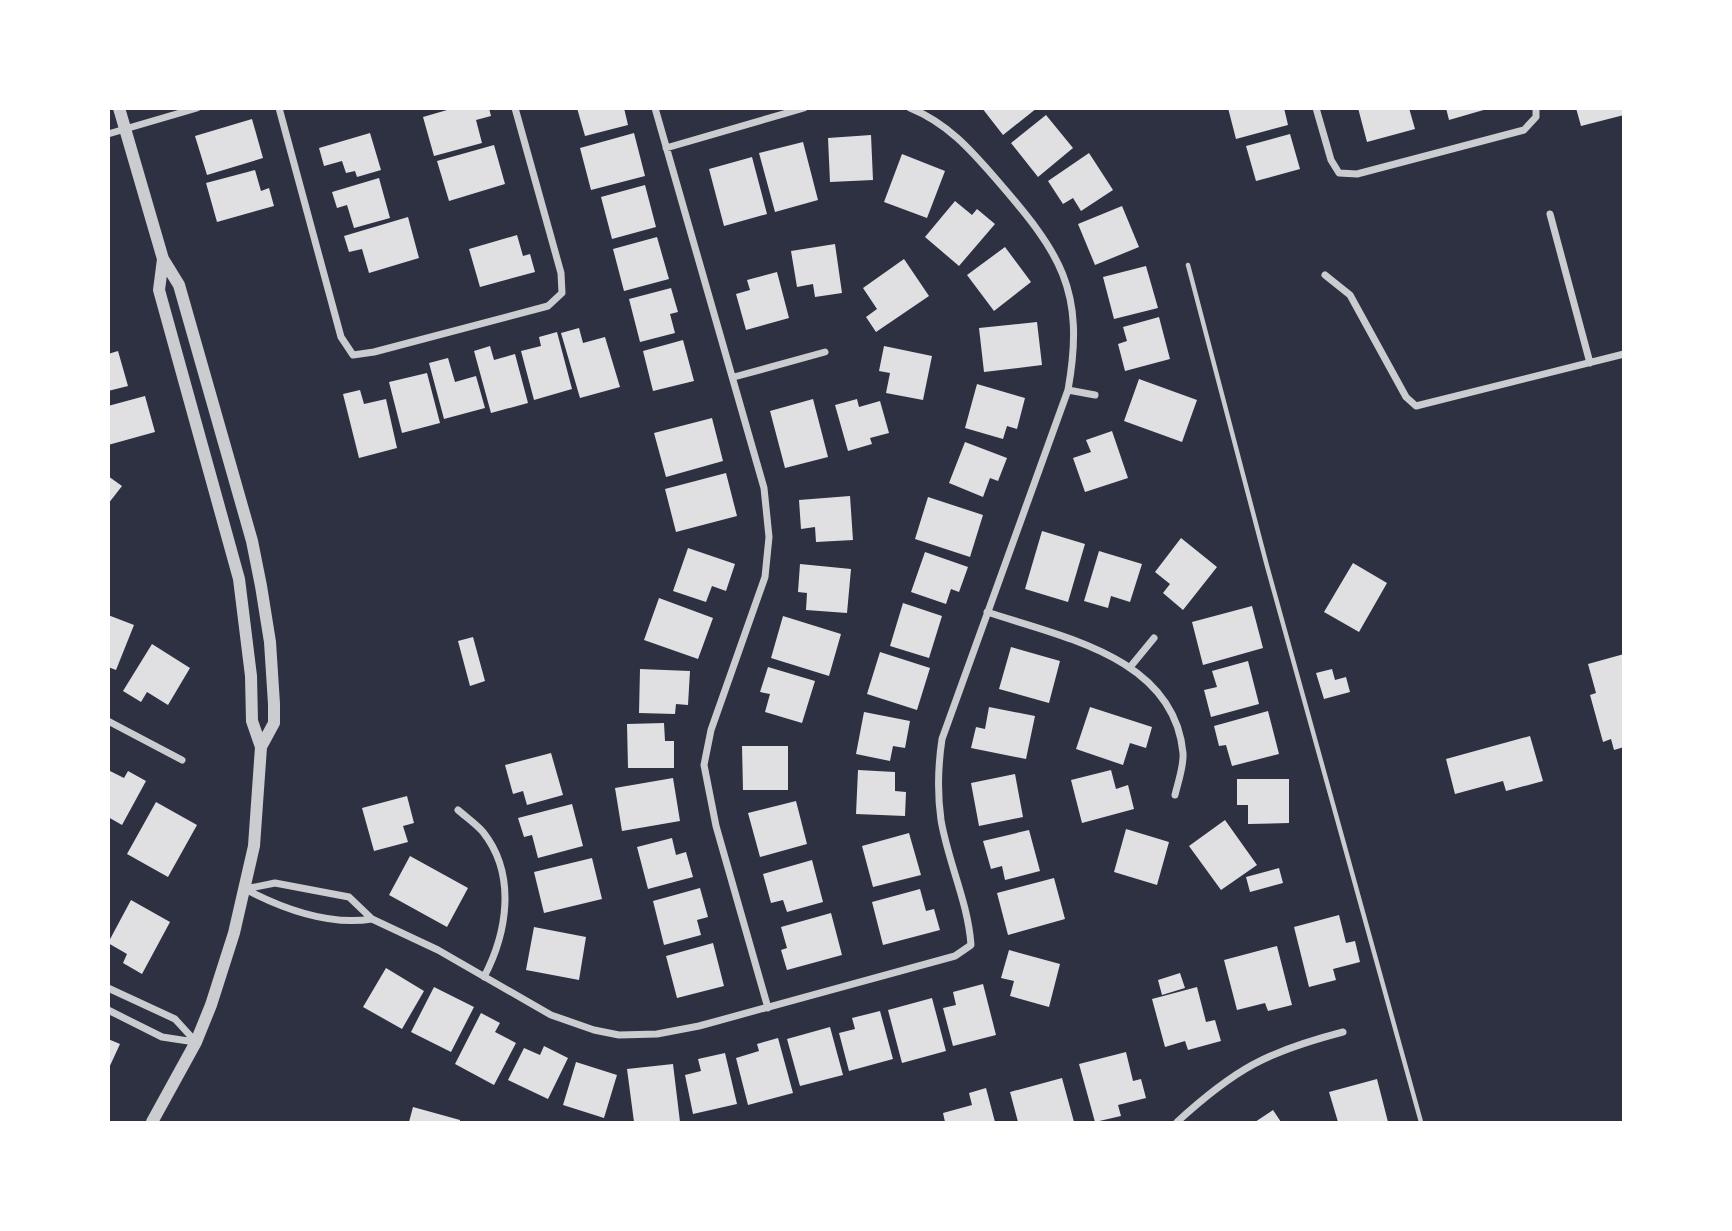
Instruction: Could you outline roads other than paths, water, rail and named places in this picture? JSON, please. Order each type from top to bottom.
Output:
[{"type":"street","points":[[108,134],[197,108]]},
{"type":"street","points":[[279,108],[341,337],[353,355],[374,352],[548,306],[562,293],[561,273],[515,108]]},
{"type":"street","points":[[655,108],[764,488],[769,537],[765,577],[711,730],[704,765],[716,826],[768,1008]]},
{"type":"street","points":[[666,148],[804,108]]},
{"type":"street","points":[[245,889],[275,883],[349,897],[372,919],[551,1015],[594,1030],[619,1035],[657,1034],[768,1008],[955,956],[971,946],[970,923],[942,822],[938,793],[942,739],[1068,390],[1074,359],[1073,307],[1055,253],[1045,237],[970,149],[934,119],[910,108]]},
{"type":"street","points":[[1316,108],[1331,160],[1339,173],[1357,174],[1524,130],[1536,117],[1536,108]]},
{"type":"street","points":[[108,112],[120,109],[163,260],[179,285],[252,541],[270,642],[274,704],[274,723],[261,747]]},
{"type":"street","points":[[1550,215],[1590,363]]},
{"type":"street","points":[[152,1122],[196,1042],[225,964],[254,846],[261,747],[252,721],[251,676],[239,579],[159,290],[163,260]]},
{"type":"street","points":[[1325,275],[1350,295],[1406,397],[1416,406],[1623,354]]},
{"type":"street","points":[[734,377],[825,352]]},
{"type":"street","points":[[1068,390],[1094,395]]},
{"type":"street","points":[[988,612],[1089,646],[1132,666],[1161,696],[1178,726],[1184,756],[1175,795]]},
{"type":"street","points":[[1132,666],[1154,638]]},
{"type":"street","points":[[108,721],[182,760]]},
{"type":"street","points":[[458,810],[482,831],[493,850],[507,904],[500,946],[484,977]]},
{"type":"street","points":[[245,889],[276,906],[348,923],[372,919]]},
{"type":"street","points":[[108,988],[175,1018],[196,1042]]},
{"type":"street","points":[[108,1010],[162,1037],[196,1042]]},
{"type":"street","points":[[1177,1122],[1207,1094],[1248,1065],[1293,1045],[1343,1032]]},
{"type":"lane","points":[[1188,265],[1267,566],[1421,1122]]}]
